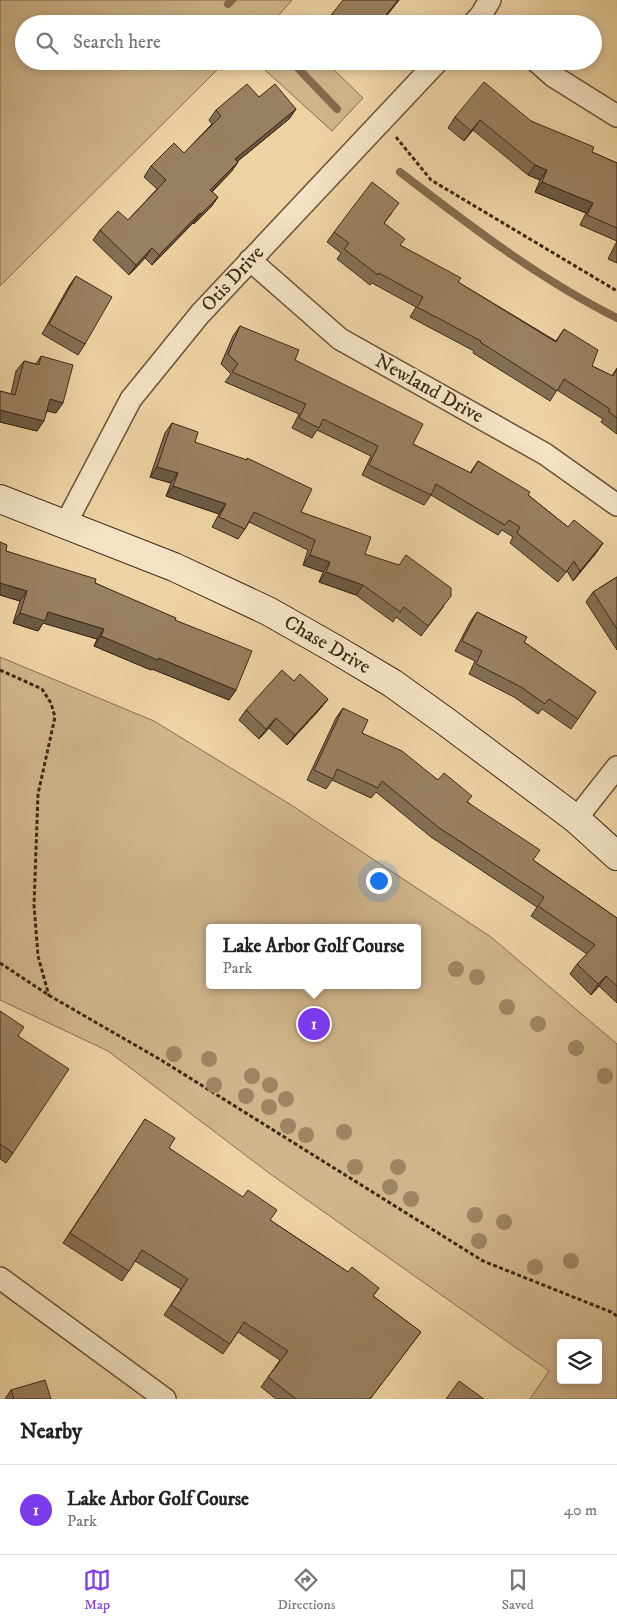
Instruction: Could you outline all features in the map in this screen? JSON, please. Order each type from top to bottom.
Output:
[{"type":"street","name":"Otis Drive","points":[[65,525],[131,399],[200,314],[430,70]]},
{"type":"street","points":[[546,70],[617,116]]},
{"type":"street","name":"Newland Drive","points":[[250,260],[340,339],[545,454],[617,505]]},
{"type":"street","name":"Chase Drive","points":[[0,499],[174,568],[268,611],[335,649],[392,683],[576,819],[617,856]]},
{"type":"street","points":[[576,819],[617,767]]},
{"type":"street","points":[[0,1278],[165,1399]]},
{"type":"path","points":[[383,120],[430,180],[617,291]]},
{"type":"path","points":[[0,670],[42,689],[51,703],[55,716],[38,794],[34,904],[38,956],[50,996]]},
{"type":"path","points":[[0,963],[50,996],[161,1060],[484,1261],[617,1316]]},
{"type":"shaded area","points":[[0,0],[292,0],[279,15],[15,15],[15,70],[217,70],[0,286]]},
{"type":"shaded area","points":[[265,70],[334,70],[363,98],[332,131]]},
{"type":"shaded area","points":[[0,657],[154,721],[288,803],[491,937],[617,1044],[617,1399],[530,1399],[549,1371],[273,1176],[108,1051],[0,1000]]},
{"type":"building","points":[[343,0],[398,0],[386,15],[332,14]]},
{"type":"building","points":[[484,82],[531,121],[594,147],[592,152],[617,163],[617,228],[587,215],[593,203],[542,182],[547,170],[535,165],[480,120],[471,131],[455,117]]},
{"type":"building","points":[[247,84],[259,97],[275,84],[296,109],[235,159],[238,162],[210,190],[218,197],[159,255],[152,248],[136,265],[100,230],[118,211],[128,220],[166,180],[151,166],[174,143],[184,153],[221,116],[216,110]]},
{"type":"building","points":[[372,182],[399,203],[384,223],[405,239],[400,245],[461,278],[458,282],[556,342],[564,329],[598,350],[592,366],[613,376],[617,369],[617,418],[608,411],[610,409],[564,379],[557,391],[481,341],[417,307],[423,297],[379,273],[378,275],[344,249],[349,243],[334,232]]},
{"type":"building","points":[[76,276],[112,297],[85,344],[49,324]]},
{"type":"building","points":[[240,326],[299,350],[295,360],[423,424],[413,444],[471,473],[478,461],[530,492],[528,495],[568,527],[574,520],[603,543],[580,571],[574,561],[566,572],[517,533],[520,527],[509,520],[505,525],[436,484],[431,495],[369,465],[378,446],[323,419],[319,428],[299,418],[306,404],[232,372],[238,364],[228,354]]},
{"type":"building","points":[[41,356],[73,365],[63,403],[50,399],[44,421],[0,410],[0,391],[15,395],[24,361],[39,365]]},
{"type":"building","points":[[172,423],[198,432],[195,442],[247,460],[247,458],[312,489],[301,512],[371,537],[365,554],[399,565],[406,555],[451,588],[451,596],[428,626],[404,607],[400,612],[363,585],[326,572],[330,562],[310,555],[315,540],[254,512],[245,529],[219,517],[226,504],[173,486],[178,473],[157,467]]},
{"type":"building","points":[[0,542],[7,545],[6,551],[96,579],[95,583],[176,618],[175,620],[252,651],[236,690],[101,636],[104,629],[48,612],[45,621],[20,613],[27,591],[0,583]]},
{"type":"building","points":[[617,577],[617,629],[593,592]]},
{"type":"building","points":[[477,612],[527,637],[524,642],[596,692],[578,719],[549,699],[545,704],[521,687],[476,664],[482,651],[462,641]]},
{"type":"building","points":[[282,670],[294,681],[300,674],[328,699],[295,735],[276,718],[266,729],[246,710]]},
{"type":"building","points":[[343,708],[368,720],[362,733],[402,751],[438,780],[444,773],[472,796],[467,802],[540,850],[533,860],[617,918],[617,986],[606,976],[598,984],[577,964],[595,945],[538,906],[544,897],[438,827],[382,781],[378,788],[337,769],[333,779],[314,770]]},
{"type":"building","points":[[0,1011],[24,1027],[18,1036],[69,1069],[13,1153],[0,1144]]},
{"type":"building","points":[[145,1119],[175,1138],[169,1148],[243,1197],[248,1190],[277,1210],[270,1220],[348,1272],[352,1267],[379,1288],[373,1296],[421,1332],[370,1399],[296,1399],[268,1377],[288,1351],[244,1322],[230,1344],[171,1305],[188,1279],[142,1250],[129,1271],[70,1233]]},
{"type":"building","points":[[45,1380],[51,1399],[14,1399],[11,1390]]},
{"type":"building","points":[[459,1381],[484,1399],[446,1399]]},
{"type":"waterway","points":[[228,4],[232,0]]},
{"type":"waterway","points":[[300,70],[337,109]]},
{"type":"waterway","points":[[400,172],[532,269],[617,318]]},
{"type":"place","name":"Lake Arbor Golf Course","points":[[314,1024]]}]
